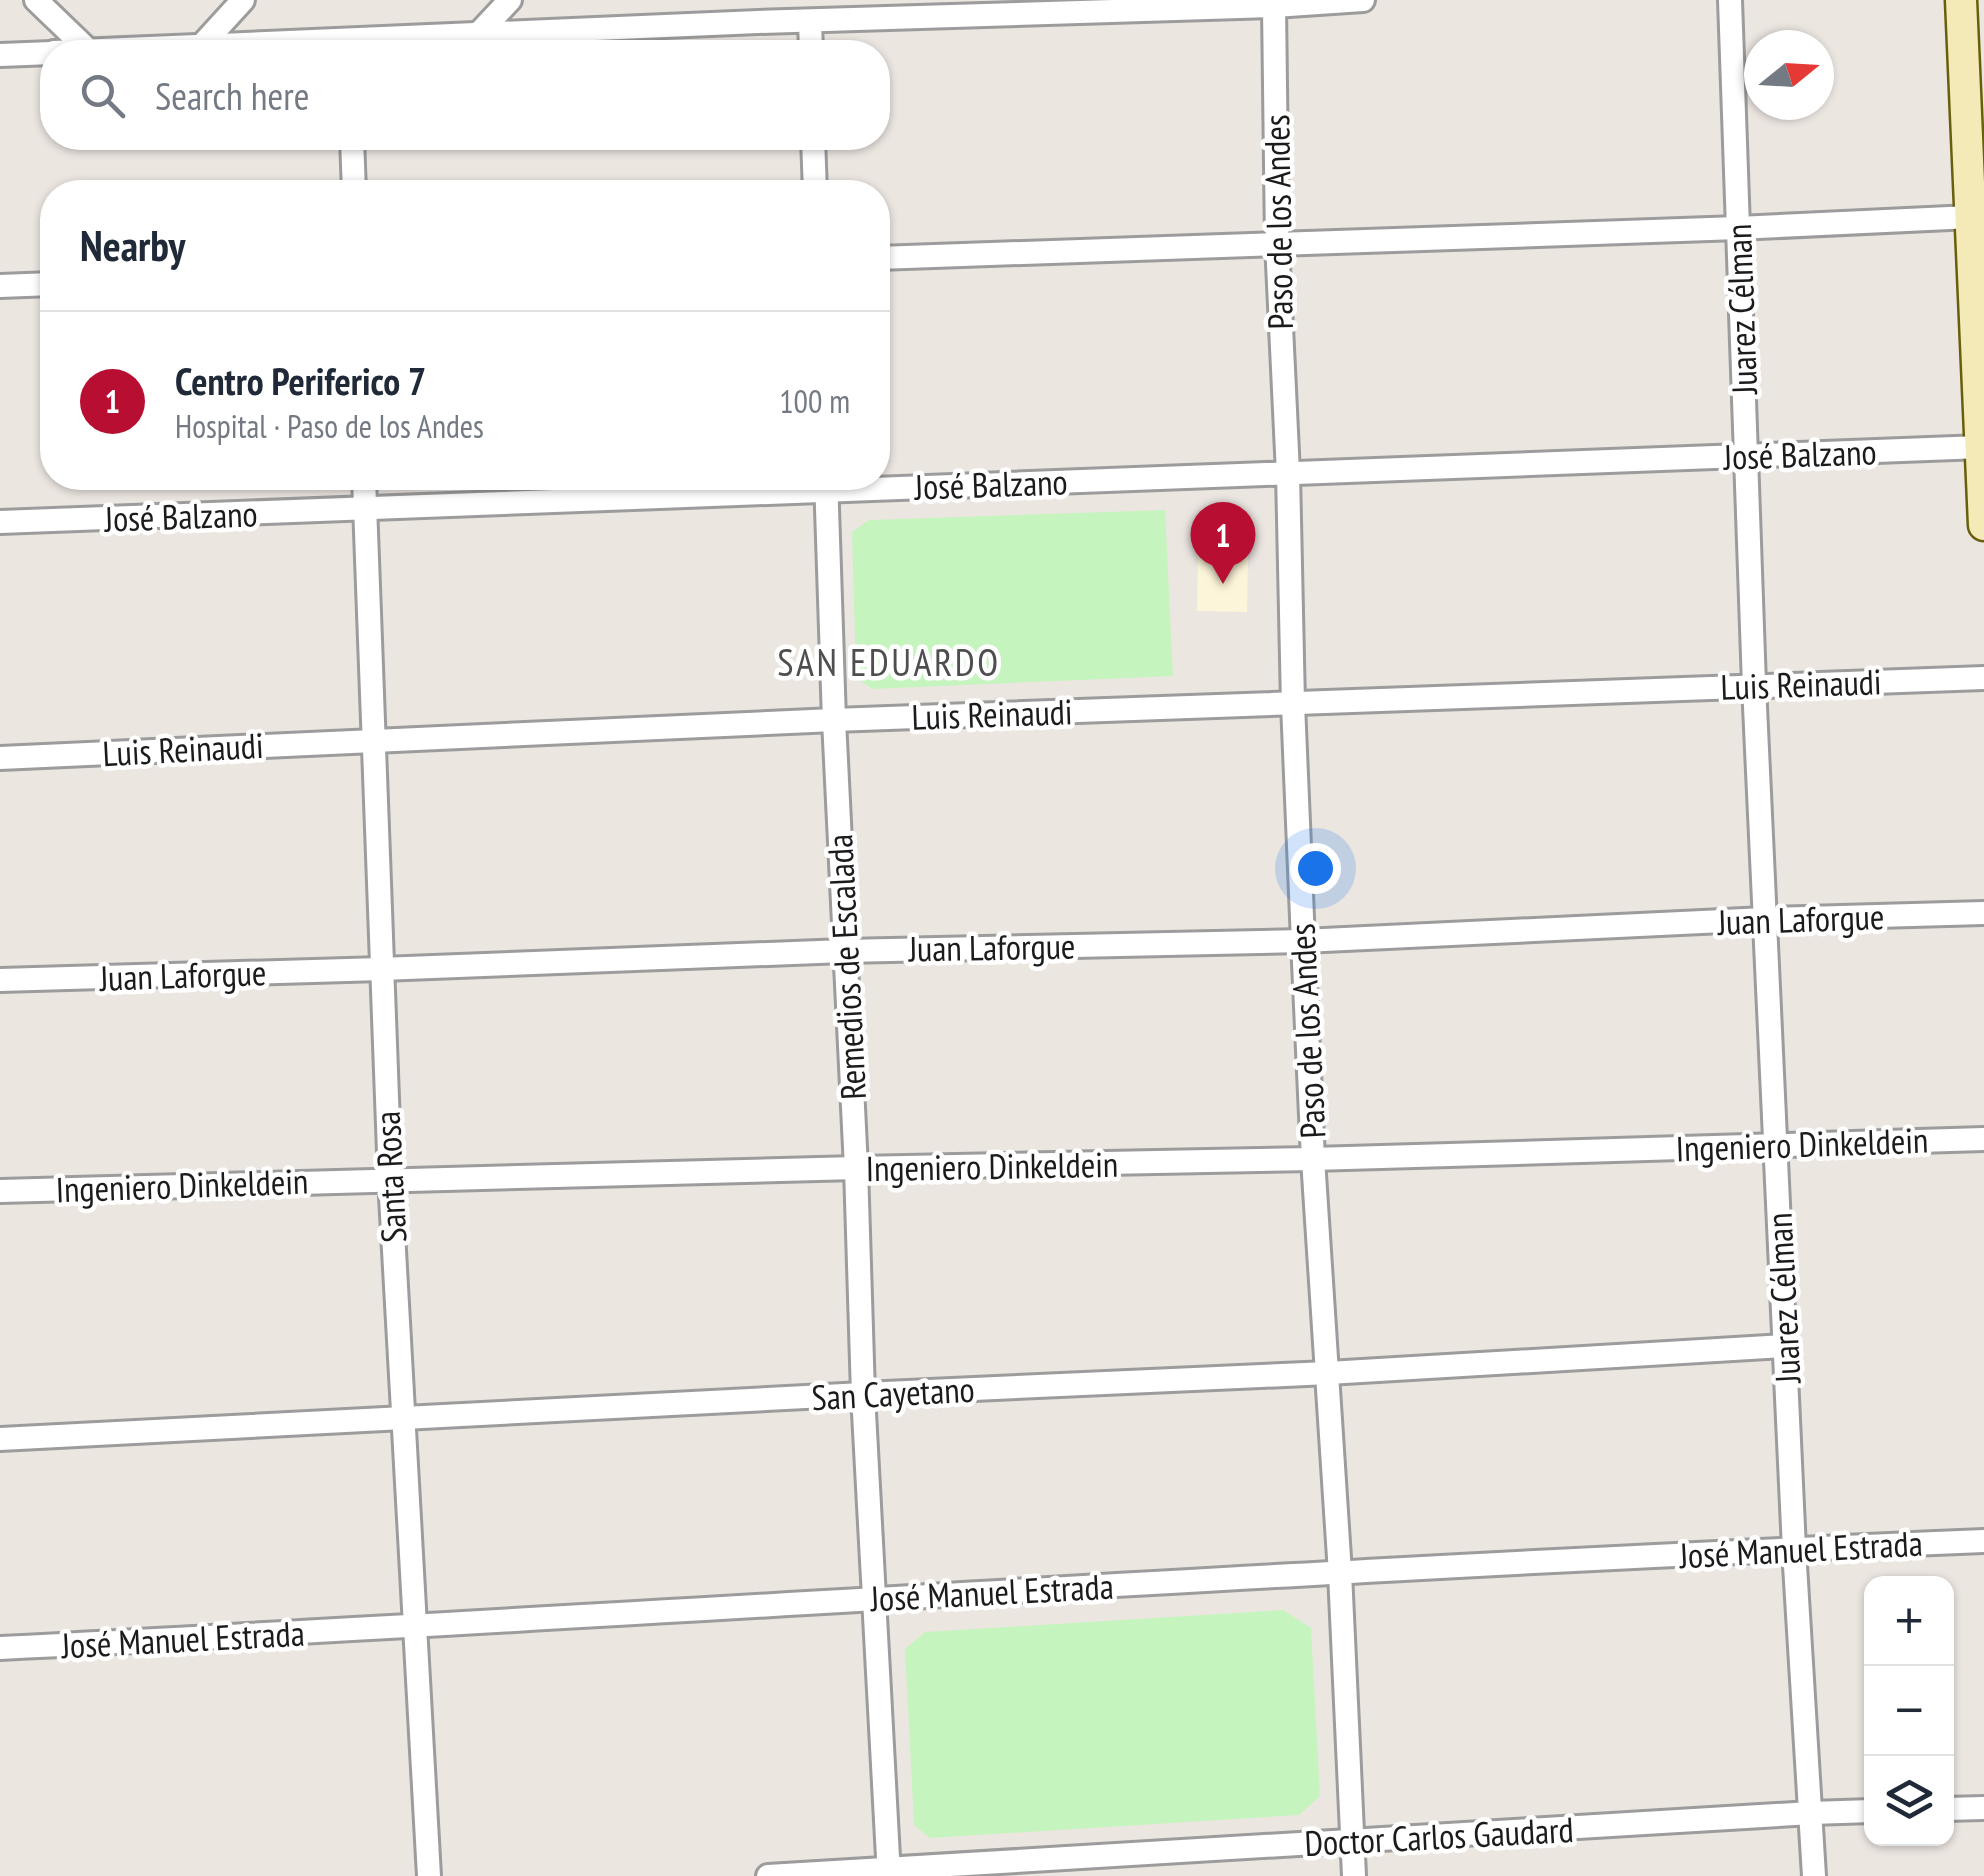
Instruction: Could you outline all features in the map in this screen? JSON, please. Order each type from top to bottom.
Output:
[{"type":"main road","points":[[1961,0],[1974,80],[1971,218],[1984,525]]},
{"type":"street","points":[[36,0],[78,40]]},
{"type":"street","points":[[207,40],[243,0]]},
{"type":"street","points":[[480,32],[510,0]]},
{"type":"street","points":[[758,22],[776,0]]},
{"type":"street","points":[[890,0],[908,17]]},
{"type":"street","points":[[405,40],[480,32],[908,17],[940,8],[1274,6],[1363,0]]},
{"type":"street","name":"Juarez Célman","points":[[1730,0],[1754,685],[1794,1548],[1814,1876]]},
{"type":"street","name":"Paso de los Andes","points":[[1274,6],[1276,243],[1288,473],[1303,941],[1354,1876]]},
{"type":"street","points":[[810,21],[811,40]]},
{"type":"street","points":[[0,55],[40,53]]},
{"type":"street","points":[[352,150],[354,180]]},
{"type":"street","points":[[813,150],[814,180]]},
{"type":"street","points":[[890,258],[1971,218]]},
{"type":"street","points":[[0,286],[40,284]]},
{"type":"street","name":"José Balzano","points":[[890,482],[1288,473],[1981,448]]},
{"type":"street","name":"Santa Rosa","points":[[365,490],[390,1180],[429,1876]]},
{"type":"street","name":"José Balzano","points":[[0,522],[366,510],[721,490]]},
{"type":"street","name":"Remedios de Escalada","points":[[827,490],[863,1394],[889,1872]]},
{"type":"street","name":"Luis Reinaudi","points":[[0,758],[834,720],[1984,678]]},
{"type":"street","name":"Juan Laforgue","points":[[0,980],[844,951],[1303,941],[1765,919],[1984,913]]},
{"type":"street","name":"Ingeniero Dinkeldein","points":[[0,1191],[1984,1139]]},
{"type":"street","name":"San Cayetano","points":[[0,1439],[1785,1346]]},
{"type":"street","name":"José Manuel Estrada","points":[[0,1648],[1984,1540]]},
{"type":"street","points":[[1954,1809],[1984,1808]]},
{"type":"street","name":"Doctor Carlos Gaudard","points":[[768,1876],[889,1872],[1864,1812]]},
{"type":"shaded area","points":[[1198,556],[1248,557],[1247,612],[1197,611]]},
{"type":"green space","points":[[1165,510],[1173,676],[872,689],[856,677],[852,532],[869,520]]},
{"type":"green space","points":[[1283,1610],[1311,1628],[1320,1796],[1299,1815],[930,1838],[914,1825],[905,1649],[925,1632]]},
{"type":"place","name":"Centro Periferico 7","points":[[1223,584]]},
{"type":"district","name":"SAN EDUARDO","points":[[889,661]]}]
